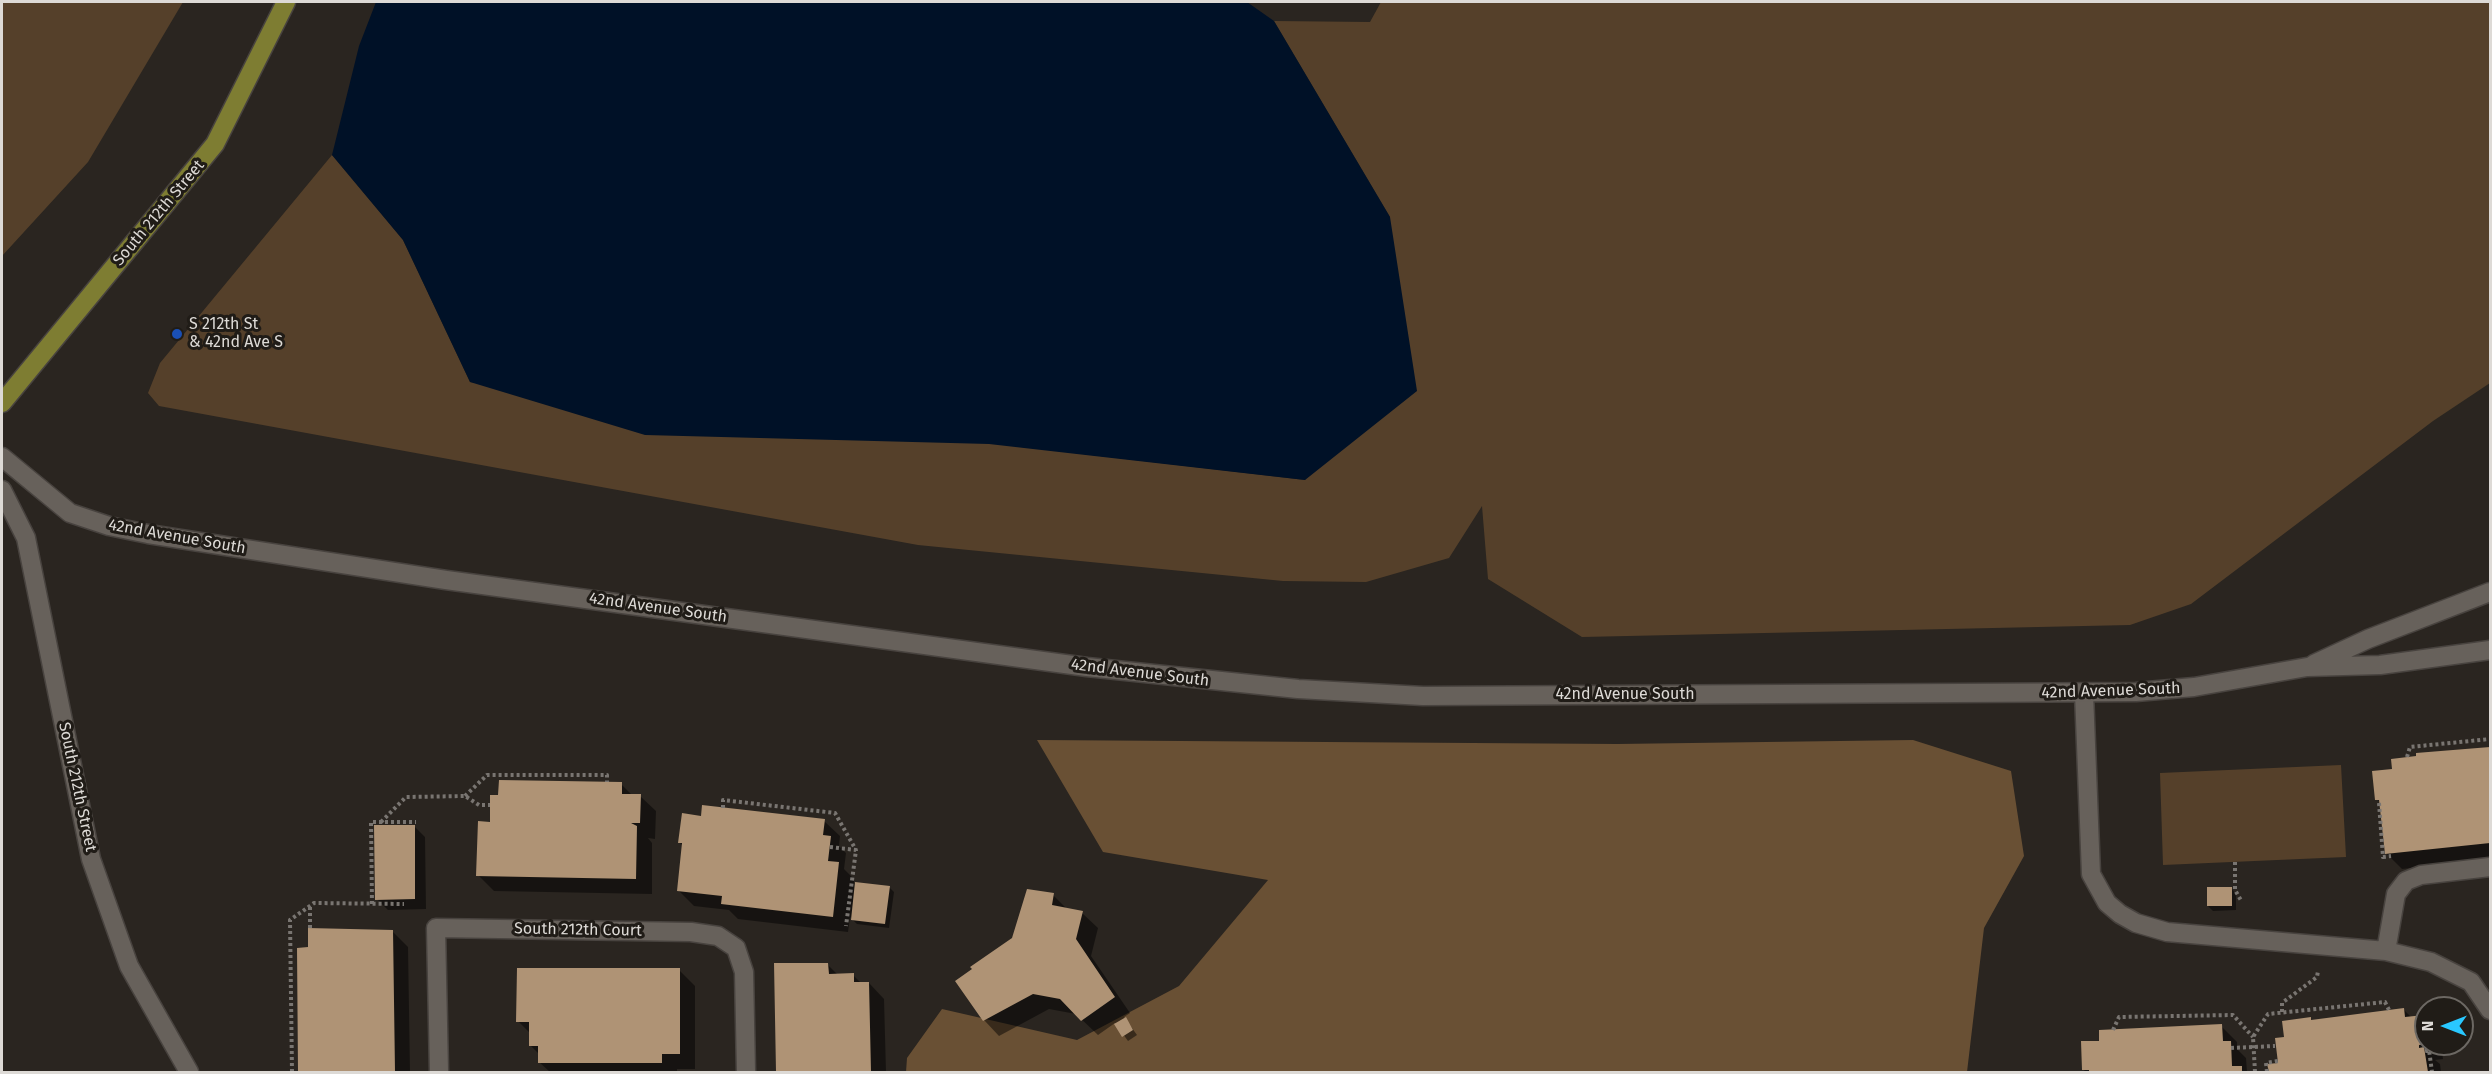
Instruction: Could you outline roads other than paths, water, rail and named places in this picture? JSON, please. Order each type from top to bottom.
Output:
[{"type":"main road","name":"South 212th Street","points":[[2,403],[215,144],[286,2]]},
{"type":"street","name":"42nd Avenue South","points":[[2,457],[70,513],[110,526],[148,534],[470,583],[1185,678],[1298,689],[1423,696],[2084,693],[2194,687],[2307,667],[2380,665],[2490,650]]},
{"type":"street","name":"South 212th Street","points":[[2,489],[26,538],[91,859],[129,966],[189,1072]]},
{"type":"street","name":"42nd Avenue South","points":[[2307,667],[2368,639],[2490,592]]},
{"type":"street","points":[[2084,693],[2091,874],[2107,903],[2120,914],[2154,929],[2167,932],[2386,951],[2431,962],[2471,982],[2490,1010]]},
{"type":"street","points":[[2386,951],[2396,894],[2406,881],[2421,875],[2490,867]]},
{"type":"street","name":"South 212th Court","points":[[439,1072],[436,927],[691,932],[718,936],[736,948],[744,972],[746,1072]]},
{"type":"water","points":[[376,2],[1247,2],[1274,21],[1390,217],[1417,391],[1305,480],[989,444],[645,435],[470,382],[403,240],[332,155],[359,46]]},
{"type":"place","name":"S 212th St & 42nd Ave S","points":[[177,334]]}]
